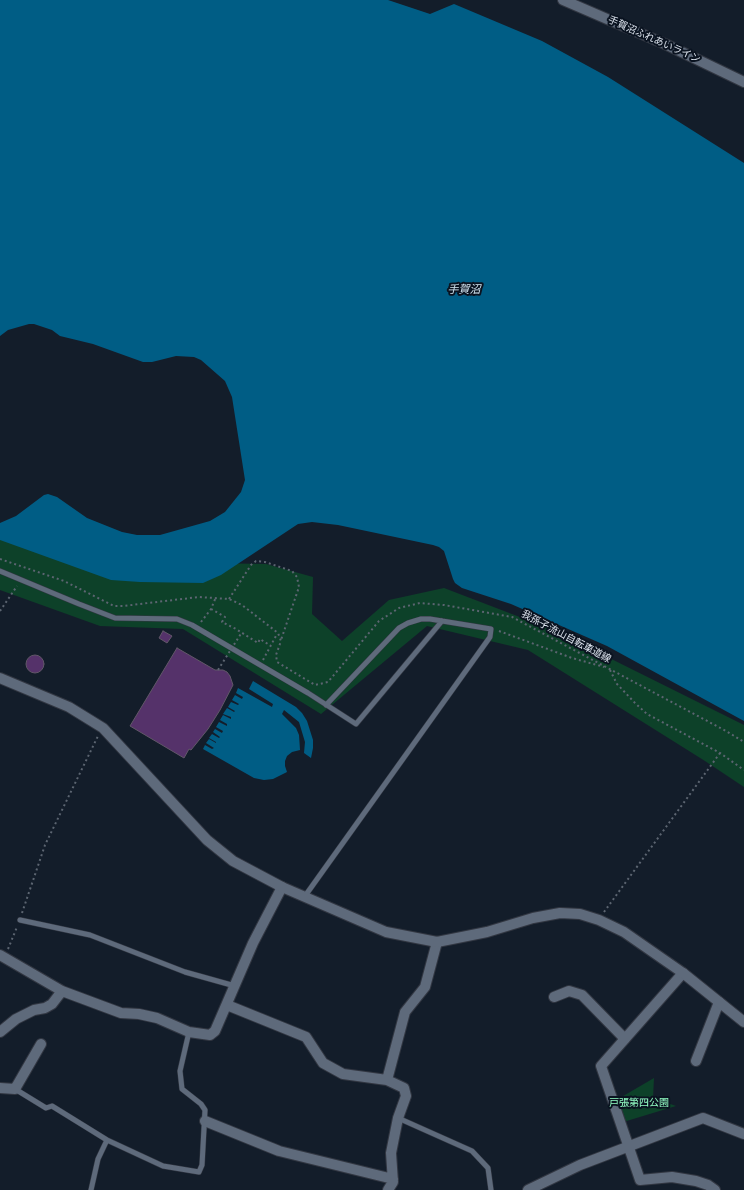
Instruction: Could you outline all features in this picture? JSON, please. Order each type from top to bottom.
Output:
[{"type":"street","name":"手賀沼ふれあいライン","points":[[563,0],[665,44],[744,82]]},
{"type":"street","points":[[0,678],[69,707],[103,728],[207,840],[233,861],[282,887],[386,932],[437,942],[487,932],[533,918],[560,913],[580,914],[599,920],[624,932],[683,973],[744,1022]]},
{"type":"street","points":[[2,956],[62,991],[121,1013],[139,1014],[157,1018],[189,1032],[210,1035],[215,1031],[253,943],[282,887]]},
{"type":"street","points":[[387,1080],[405,1012],[425,987],[437,942]]},
{"type":"street","points":[[683,973],[601,1066],[640,1180],[672,1177],[696,1181],[708,1185],[715,1190]]},
{"type":"street","points":[[0,1032],[16,1019],[34,1010],[45,1008],[52,1004],[62,991]]},
{"type":"street","points":[[554,997],[569,991],[582,995],[625,1039]]},
{"type":"street","points":[[696,1061],[719,1002]]},
{"type":"street","points":[[227,1005],[306,1037],[323,1063],[343,1074],[387,1080],[404,1088],[406,1096],[398,1118],[391,1152],[393,1182],[388,1190]]},
{"type":"street","points":[[0,1088],[16,1089],[41,1044]]},
{"type":"street","points":[[528,1190],[580,1165],[703,1118],[744,1134]]},
{"type":"street","points":[[205,1121],[279,1151],[393,1179]]},
{"type":"lane","points":[[0,571],[115,618],[177,619],[192,625],[356,724],[442,621]]},
{"type":"lane","points":[[304,896],[490,637],[492,629],[421,619],[408,623],[399,628],[326,705]]},
{"type":"lane","points":[[20,920],[90,934],[185,972],[235,986]]},
{"type":"lane","points":[[16,1089],[46,1108],[52,1106],[107,1140],[163,1166],[199,1172],[202,1165],[205,1110],[201,1104],[182,1089],[180,1071],[189,1032]]},
{"type":"lane","points":[[398,1118],[472,1151],[488,1168],[491,1190]]},
{"type":"lane","points":[[91,1190],[98,1159],[107,1140]]},
{"type":"path","points":[[0,559],[64,581],[114,606],[199,597],[229,599],[242,605],[278,633],[281,641]]},
{"type":"path","points":[[229,599],[251,565],[256,562],[266,562],[292,571],[297,577],[299,587],[281,641]]},
{"type":"path","points":[[0,612],[22,580]]},
{"type":"path","points":[[203,619],[211,609],[216,597]]},
{"type":"path","name":"我孫子流山自転車道線","points":[[281,641],[276,655],[277,662],[315,685],[328,682],[380,621],[399,608],[420,603],[444,605],[512,617],[744,742]]},
{"type":"path","points":[[211,609],[225,617],[222,622],[242,632],[258,643],[260,639],[271,646]]},
{"type":"path","points":[[492,629],[572,658],[610,669],[617,684],[647,714],[720,753],[744,770]]},
{"type":"path","points":[[218,670],[242,632]]},
{"type":"path","points":[[265,656],[278,633]]},
{"type":"path","points":[[2,956],[20,920],[24,903],[45,845],[96,739],[103,728]]},
{"type":"path","points":[[599,920],[720,753]]},
{"type":"green space","points":[[0,537],[75,561],[266,564],[313,577],[312,614],[342,641],[389,600],[444,588],[551,629],[744,725],[744,787],[528,650],[427,626],[321,714],[183,629],[100,626],[0,590]]},
{"type":"green space","name":"戸張第四公園","points":[[654,1078],[653,1098],[676,1106],[620,1123],[613,1102]]},
{"type":"water","name":"手賀沼","points":[[0,0],[388,0],[430,14],[454,4],[542,41],[608,77],[744,163],[744,721],[607,646],[511,604],[462,588],[455,583],[453,579],[444,551],[433,545],[338,525],[312,522],[298,524],[221,575],[203,583],[111,580],[0,540],[0,523],[16,516],[44,495],[48,494],[57,497],[87,518],[122,532],[137,535],[160,535],[210,521],[225,512],[241,492],[245,480],[232,397],[225,381],[201,360],[194,357],[176,356],[152,362],[143,362],[93,344],[60,336],[52,330],[34,324],[8,330],[0,336]]},
{"type":"water","points":[[253,681],[296,707],[307,721],[313,740],[311,758],[304,753],[305,742],[299,722],[284,710],[282,714],[296,728],[299,735],[300,750],[292,752],[287,756],[285,766],[287,772],[273,779],[264,780],[254,778],[203,749],[205,745],[212,749],[214,748],[206,743],[209,739],[216,743],[209,738],[212,734],[219,738],[220,737],[213,732],[215,729],[222,733],[223,731],[216,727],[219,722],[227,726],[227,724],[220,720],[223,715],[231,719],[231,717],[223,714],[227,708],[234,712],[235,711],[228,707],[231,702],[238,705],[239,704],[232,700],[235,695],[242,699],[243,697],[236,693],[238,688],[272,707],[273,704],[249,689]]},
{"type":"building","points":[[163,631],[172,636],[167,643],[159,638]]},
{"type":"building","points":[[177,648],[215,670],[223,670],[227,672],[233,685],[208,729],[191,750],[189,749],[184,758],[130,726]]},
{"type":"building","points":[[35,655],[41,658],[44,664],[41,670],[35,673],[29,670],[26,664],[29,658]]}]
